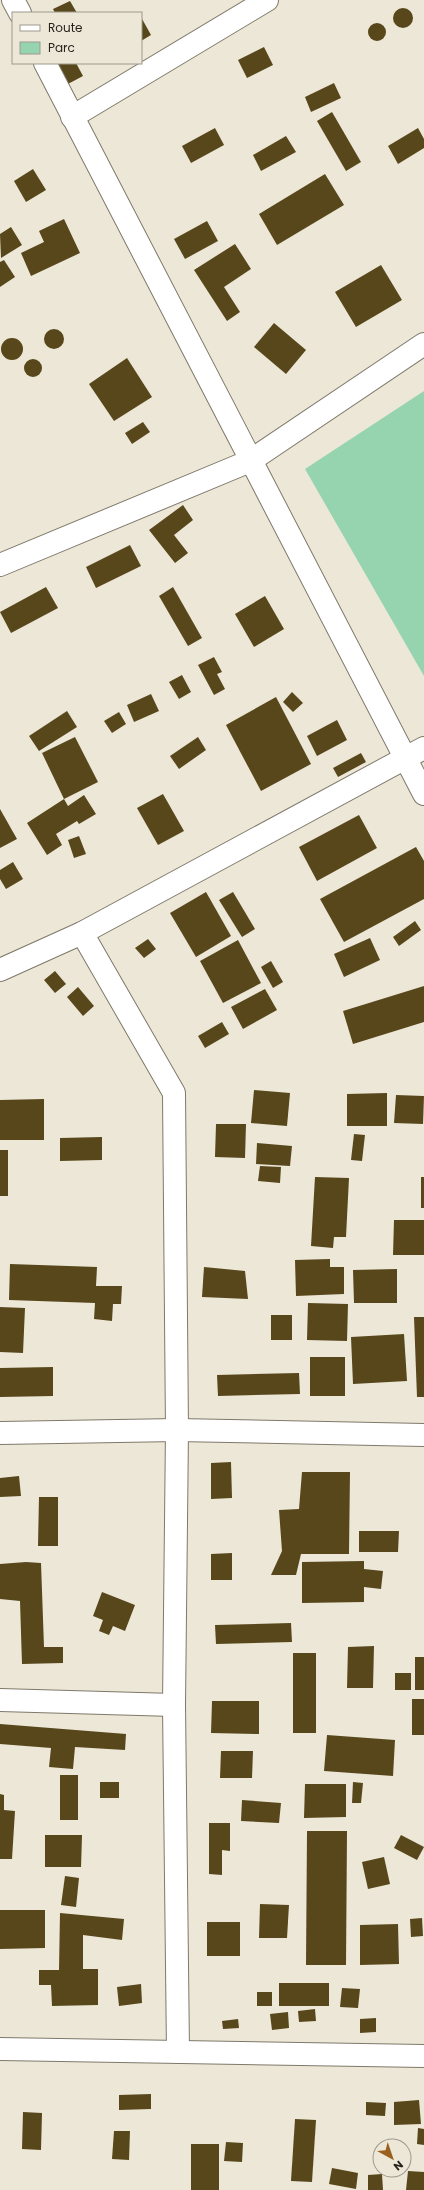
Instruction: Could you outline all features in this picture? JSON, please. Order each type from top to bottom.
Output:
[{"type":"street","points":[[13,0],[19,12]]},
{"type":"street","points":[[72,116],[267,0]]},
{"type":"street","points":[[46,64],[250,462],[424,794]]},
{"type":"street","points":[[0,565],[250,462],[424,344]]},
{"type":"street","points":[[0,970],[82,933],[424,748]]},
{"type":"street","points":[[82,933],[174,1093],[177,1430],[174,1705],[178,2052]]},
{"type":"street","points":[[0,1433],[177,1430],[424,1435]]},
{"type":"street","points":[[0,1700],[174,1705]]},
{"type":"street","points":[[0,2049],[424,2056]]},
{"type":"green space","points":[[424,391],[424,676],[305,469]]},
{"type":"building","points":[[70,1],[76,12],[54,12],[53,9]]},
{"type":"building","points":[[403,8],[410,11],[413,18],[410,25],[403,28],[396,25],[393,18],[396,11]]},
{"type":"building","points":[[142,19],[151,35],[142,40]]},
{"type":"building","points":[[377,23],[383,26],[386,32],[383,38],[377,41],[371,38],[368,32],[371,26]]},
{"type":"building","points":[[264,47],[273,65],[247,78],[238,60]]},
{"type":"building","points":[[59,64],[77,64],[83,76],[66,85],[55,66]]},
{"type":"building","points":[[334,83],[341,98],[311,112],[305,97]]},
{"type":"building","points":[[332,112],[361,162],[346,171],[317,121]]},
{"type":"building","points":[[215,128],[224,145],[191,163],[182,146]]},
{"type":"building","points":[[418,128],[424,139],[424,148],[398,164],[388,146]]},
{"type":"building","points":[[286,136],[296,152],[261,171],[253,155]]},
{"type":"building","points":[[33,169],[46,190],[26,202],[14,181]]},
{"type":"building","points":[[325,174],[344,205],[277,245],[259,214]]},
{"type":"building","points":[[64,219],[80,253],[31,276],[21,253],[44,242],[39,231]]},
{"type":"building","points":[[207,221],[218,241],[185,259],[174,239]]},
{"type":"building","points":[[11,227],[22,245],[1,258],[0,234]]},
{"type":"building","points":[[235,244],[251,269],[224,287],[240,312],[227,321],[194,270]]},
{"type":"building","points":[[4,260],[15,277],[0,287],[0,262]]},
{"type":"building","points":[[381,265],[402,300],[356,327],[335,292]]},
{"type":"building","points":[[274,323],[306,350],[286,374],[254,347]]},
{"type":"building","points":[[54,329],[61,332],[64,339],[61,346],[54,349],[47,346],[44,339],[47,332]]},
{"type":"building","points":[[12,338],[16,339],[22,345],[22,353],[16,359],[12,360],[8,359],[2,353],[1,349],[2,345],[8,339]]},
{"type":"building","points":[[127,358],[152,397],[114,421],[89,384]]},
{"type":"building","points":[[33,359],[39,362],[42,368],[39,374],[33,377],[27,374],[24,368],[27,362]]},
{"type":"building","points":[[143,422],[150,432],[132,444],[125,433]]},
{"type":"building","points":[[183,505],[193,520],[174,535],[188,553],[175,563],[149,530]]},
{"type":"building","points":[[130,545],[141,566],[96,588],[86,567]]},
{"type":"building","points":[[46,587],[58,608],[11,633],[0,612]]},
{"type":"building","points":[[173,587],[202,638],[188,646],[159,596]]},
{"type":"building","points":[[265,596],[284,629],[254,647],[235,614]]},
{"type":"building","points":[[214,657],[222,672],[217,674],[225,689],[214,695],[198,665]]},
{"type":"building","points":[[182,675],[191,692],[179,699],[169,682]]},
{"type":"building","points":[[292,692],[303,703],[293,712],[283,702]]},
{"type":"building","points":[[151,694],[159,711],[134,722],[127,705]]},
{"type":"building","points":[[276,697],[311,764],[261,791],[226,725]]},
{"type":"building","points":[[67,711],[77,727],[39,751],[29,736]]},
{"type":"building","points":[[119,712],[126,724],[112,733],[104,721]]},
{"type":"building","points":[[337,720],[347,740],[317,756],[307,736]]},
{"type":"building","points":[[75,737],[98,782],[64,799],[42,753]]},
{"type":"building","points":[[198,737],[206,750],[179,769],[170,756]]},
{"type":"building","points":[[361,753],[366,762],[338,777],[333,768]]},
{"type":"building","points":[[163,794],[184,831],[158,845],[137,808]]},
{"type":"building","points":[[84,795],[96,814],[79,824],[77,821],[56,834],[62,845],[47,855],[27,823],[64,799],[68,806]]},
{"type":"building","points":[[0,809],[17,839],[0,848]]},
{"type":"building","points":[[359,815],[377,848],[317,881],[299,847]]},
{"type":"building","points":[[79,836],[86,854],[74,858],[68,840]]},
{"type":"building","points":[[416,847],[424,861],[424,899],[344,942],[320,899]]},
{"type":"building","points":[[13,862],[23,879],[6,889],[0,879],[0,870]]},
{"type":"building","points":[[206,892],[231,936],[196,957],[170,913]]},
{"type":"building","points":[[233,892],[255,929],[242,937],[219,900]]},
{"type":"building","points":[[415,921],[421,930],[399,946],[393,937]]},
{"type":"building","points":[[370,938],[380,960],[344,977],[334,954]]},
{"type":"building","points":[[148,939],[156,949],[144,958],[135,948]]},
{"type":"building","points":[[238,940],[261,983],[223,1003],[200,961]]},
{"type":"building","points":[[271,961],[283,982],[273,988],[261,967]]},
{"type":"building","points":[[55,971],[66,984],[55,993],[44,980]]},
{"type":"building","points":[[424,986],[424,1022],[353,1044],[343,1011]]},
{"type":"building","points":[[78,987],[94,1006],[83,1016],[67,997]]},
{"type":"building","points":[[265,989],[277,1010],[243,1029],[231,1007]]},
{"type":"building","points":[[222,1022],[229,1034],[205,1048],[198,1036]]},
{"type":"building","points":[[254,1090],[290,1093],[287,1126],[251,1123]]},
{"type":"building","points":[[387,1093],[387,1126],[347,1126],[347,1094]]},
{"type":"building","points":[[396,1095],[424,1096],[423,1124],[394,1123]]},
{"type":"building","points":[[44,1099],[44,1140],[0,1140],[0,1100]]},
{"type":"building","points":[[216,1124],[246,1124],[245,1158],[215,1157]]},
{"type":"building","points":[[354,1134],[365,1135],[362,1161],[351,1160]]},
{"type":"building","points":[[102,1137],[102,1160],[60,1161],[60,1138]]},
{"type":"building","points":[[257,1143],[292,1146],[290,1166],[256,1164]]},
{"type":"building","points":[[0,1150],[8,1150],[8,1196],[0,1196]]},
{"type":"building","points":[[260,1166],[281,1167],[280,1183],[258,1181]]},
{"type":"building","points":[[315,1177],[349,1178],[346,1237],[334,1237],[333,1248],[311,1246]]},
{"type":"building","points":[[421,1177],[424,1177],[424,1208],[421,1208]]},
{"type":"building","points":[[394,1220],[424,1220],[424,1255],[393,1255]]},
{"type":"building","points":[[330,1259],[330,1267],[344,1267],[344,1294],[296,1296],[295,1260]]},
{"type":"building","points":[[10,1264],[97,1267],[96,1286],[122,1286],[121,1304],[113,1304],[112,1321],[94,1319],[95,1303],[9,1300]]},
{"type":"building","points":[[204,1267],[245,1271],[248,1299],[202,1297]]},
{"type":"building","points":[[397,1269],[397,1303],[354,1303],[353,1270]]},
{"type":"building","points":[[308,1303],[348,1304],[347,1341],[307,1340]]},
{"type":"building","points":[[0,1307],[25,1308],[23,1353],[0,1352]]},
{"type":"building","points":[[271,1315],[292,1315],[292,1340],[271,1340]]},
{"type":"building","points":[[414,1317],[424,1317],[424,1397],[417,1397]]},
{"type":"building","points":[[404,1334],[407,1381],[353,1384],[351,1337]]},
{"type":"building","points":[[310,1357],[345,1357],[345,1396],[310,1396]]},
{"type":"building","points":[[53,1367],[53,1396],[0,1397],[0,1368]]},
{"type":"building","points":[[299,1373],[300,1394],[218,1396],[217,1375]]},
{"type":"building","points":[[231,1462],[232,1498],[211,1499],[211,1463]]},
{"type":"building","points":[[302,1472],[350,1472],[349,1554],[301,1554],[296,1575],[271,1575],[282,1551],[279,1510],[299,1509]]},
{"type":"building","points":[[19,1476],[21,1496],[0,1497],[0,1478]]},
{"type":"building","points":[[39,1497],[58,1497],[58,1546],[38,1546]]},
{"type":"building","points":[[359,1531],[399,1531],[398,1552],[359,1552]]},
{"type":"building","points":[[232,1553],[232,1580],[211,1580],[211,1554]]},
{"type":"building","points":[[364,1561],[364,1569],[383,1571],[381,1589],[364,1587],[364,1602],[302,1603],[302,1562]]},
{"type":"building","points":[[26,1562],[41,1563],[44,1647],[63,1647],[63,1663],[22,1664],[20,1601],[0,1599],[0,1564]]},
{"type":"building","points":[[102,1592],[135,1605],[125,1631],[113,1626],[109,1635],[99,1631],[103,1620],[93,1616]]},
{"type":"building","points":[[291,1623],[292,1642],[216,1644],[215,1625]]},
{"type":"building","points":[[374,1646],[373,1688],[347,1688],[348,1647]]},
{"type":"building","points":[[293,1653],[316,1653],[316,1733],[293,1733]]},
{"type":"building","points":[[415,1657],[424,1657],[424,1690],[415,1690]]},
{"type":"building","points":[[395,1673],[411,1673],[411,1690],[395,1690]]},
{"type":"building","points":[[412,1699],[424,1699],[424,1735],[412,1735]]},
{"type":"building","points":[[212,1701],[259,1701],[259,1734],[211,1733]]},
{"type":"building","points":[[0,1724],[126,1734],[125,1750],[75,1747],[73,1769],[49,1767],[51,1748],[0,1744]]},
{"type":"building","points":[[327,1735],[395,1740],[393,1776],[324,1771]]},
{"type":"building","points":[[221,1751],[253,1751],[252,1778],[220,1778]]},
{"type":"building","points":[[60,1775],[78,1775],[78,1820],[60,1820]]},
{"type":"building","points":[[100,1782],[119,1782],[119,1798],[100,1798]]},
{"type":"building","points":[[353,1782],[363,1783],[361,1803],[352,1803]]},
{"type":"building","points":[[305,1784],[346,1784],[346,1817],[304,1818]]},
{"type":"building","points":[[0,1794],[4,1795],[4,1810],[15,1811],[12,1859],[0,1859]]},
{"type":"building","points":[[242,1800],[281,1803],[279,1823],[241,1821]]},
{"type":"building","points":[[209,1823],[230,1823],[230,1851],[222,1850],[222,1875],[209,1874]]},
{"type":"building","points":[[307,1831],[347,1831],[346,1965],[306,1965]]},
{"type":"building","points":[[45,1835],[82,1835],[81,1867],[45,1867]]},
{"type":"building","points":[[401,1835],[424,1847],[417,1860],[394,1848]]},
{"type":"building","points":[[384,1857],[390,1884],[368,1889],[362,1862]]},
{"type":"building","points":[[65,1876],[79,1878],[76,1907],[61,1905]]},
{"type":"building","points":[[260,1904],[289,1905],[287,1938],[259,1938]]},
{"type":"building","points":[[0,1910],[45,1910],[45,1948],[0,1949]]},
{"type":"building","points":[[60,1913],[124,1919],[122,1940],[83,1935],[83,1969],[98,1969],[98,2005],[52,2006],[51,1985],[39,1985],[39,1970],[59,1970]]},
{"type":"building","points":[[422,1918],[423,1936],[411,1937],[410,1919]]},
{"type":"building","points":[[207,1922],[240,1922],[240,1956],[207,1956]]},
{"type":"building","points":[[398,1924],[399,1964],[360,1965],[360,1925]]},
{"type":"building","points":[[279,1983],[329,1983],[329,2006],[279,2006]]},
{"type":"building","points":[[141,1984],[142,2003],[119,2006],[117,1987]]},
{"type":"building","points":[[342,1988],[360,1989],[358,2008],[340,2007]]},
{"type":"building","points":[[257,1992],[272,1992],[272,2006],[257,2006]]},
{"type":"building","points":[[315,2009],[316,2021],[299,2022],[298,2011]]},
{"type":"building","points":[[288,2012],[289,2028],[272,2030],[270,2014]]},
{"type":"building","points":[[376,2018],[376,2032],[360,2033],[360,2019]]},
{"type":"building","points":[[238,2019],[239,2028],[223,2029],[222,2021]]},
{"type":"building","points":[[151,2094],[151,2109],[119,2110],[119,2095]]},
{"type":"building","points":[[419,2100],[421,2124],[394,2125],[394,2102]]},
{"type":"building","points":[[366,2102],[386,2103],[385,2116],[366,2115]]},
{"type":"building","points":[[23,2112],[42,2113],[41,2150],[22,2149]]},
{"type":"building","points":[[295,2119],[316,2120],[312,2182],[291,2181]]},
{"type":"building","points":[[418,2128],[424,2129],[424,2145],[417,2144]]},
{"type":"building","points":[[114,2131],[130,2131],[129,2160],[112,2159]]},
{"type":"building","points":[[226,2142],[243,2143],[242,2162],[224,2161]]},
{"type":"building","points":[[191,2144],[219,2144],[219,2190],[191,2190]]},
{"type":"building","points":[[332,2168],[358,2173],[356,2189],[329,2184]]},
{"type":"building","points":[[412,2171],[424,2172],[424,2190],[406,2190],[407,2178],[412,2178]]},
{"type":"building","points":[[368,2175],[372,2175],[372,2178],[382,2178],[383,2190],[368,2190]]}]
